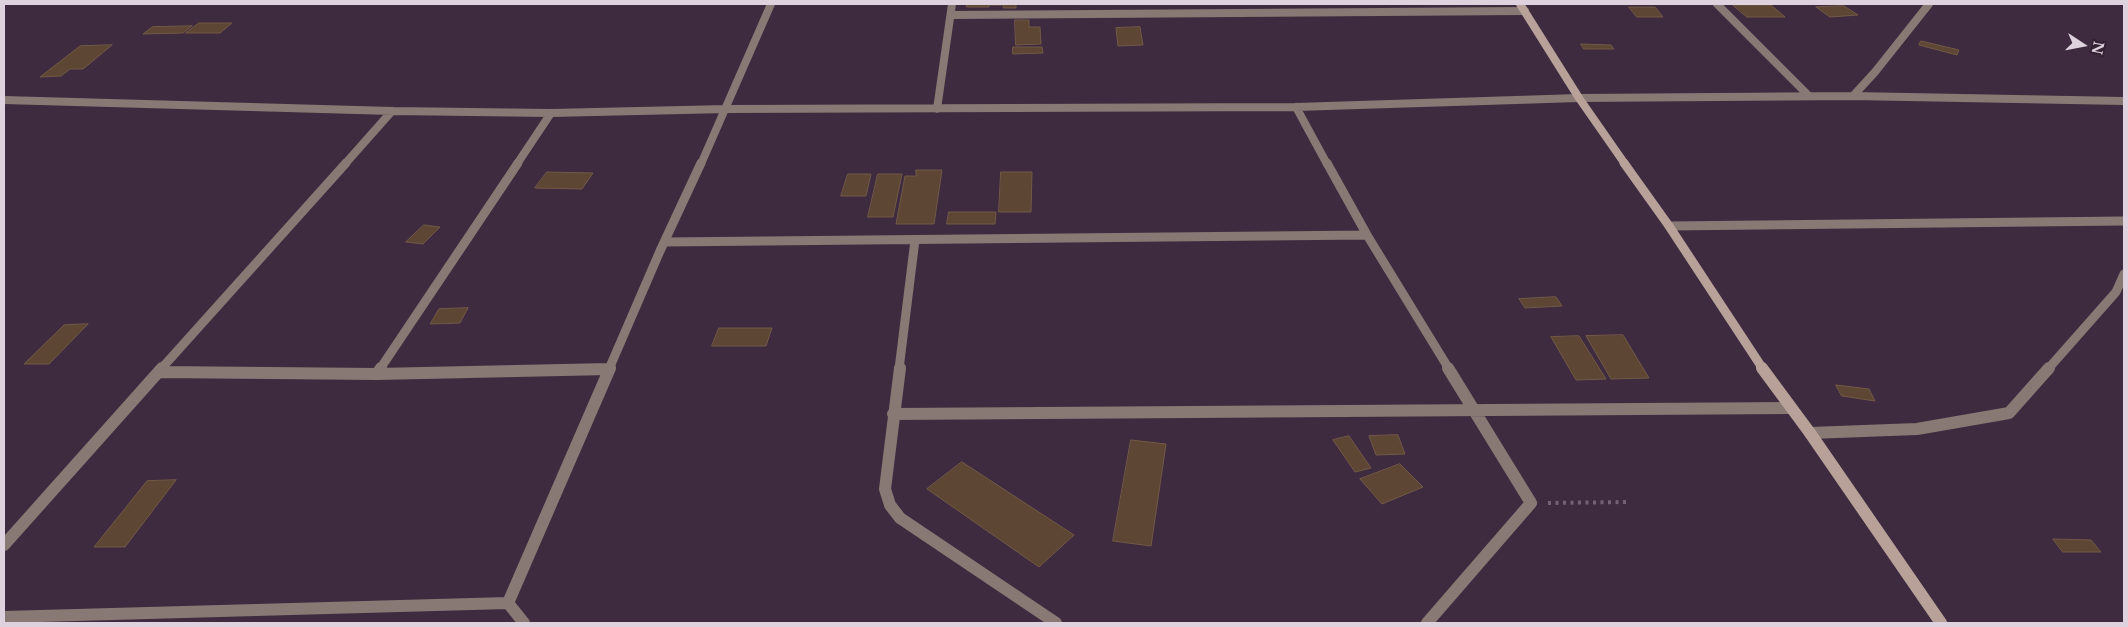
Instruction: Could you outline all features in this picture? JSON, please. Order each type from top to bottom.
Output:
[{"type":"street","points":[[508,603],[771,4]]},
{"type":"street","points":[[937,109],[952,15],[952,4]]},
{"type":"street","points":[[1326,4],[1329,12]]},
{"type":"street","points":[[1717,4],[1809,96]]},
{"type":"street","points":[[1853,96],[1875,72],[1928,4]]},
{"type":"street","points":[[952,15],[1329,12],[1522,8],[1579,98],[1669,226],[1758,363],[1810,433],[1941,623]]},
{"type":"street","points":[[4,100],[392,111],[550,113],[726,109],[1296,107],[1579,98],[1809,96],[2124,101]]},
{"type":"street","points":[[1296,107],[1367,236],[1531,504],[1427,623]]},
{"type":"street","points":[[4,545],[392,111]]},
{"type":"street","points":[[377,374],[550,113]]},
{"type":"street","points":[[1669,226],[2124,221]]},
{"type":"street","points":[[665,242],[1367,236]]},
{"type":"street","points":[[915,240],[885,489],[890,505],[900,518],[1056,623]]},
{"type":"street","points":[[1810,433],[1917,429],[2009,413],[2116,292],[2124,274]]},
{"type":"street","points":[[159,372],[377,374],[610,369]]},
{"type":"street","points":[[893,414],[1790,408]]},
{"type":"street","points":[[4,617],[508,603]]},
{"type":"street","points":[[508,603],[524,623]]},
{"type":"path","points":[[1531,504],[1627,502]]},
{"type":"building","points":[[967,4],[1016,4],[1016,8],[1003,8],[1004,5],[967,7]]},
{"type":"building","points":[[1733,5],[1771,5],[1785,17],[1747,17]]},
{"type":"building","points":[[1844,6],[1858,15],[1830,17],[1816,7]]},
{"type":"building","points":[[1629,7],[1655,7],[1663,17],[1637,17]]},
{"type":"building","points":[[1015,20],[1029,20],[1029,27],[1040,27],[1041,44],[1016,45]]},
{"type":"building","points":[[199,23],[232,23],[220,33],[186,33]]},
{"type":"building","points":[[192,26],[183,33],[143,34],[152,27]]},
{"type":"building","points":[[1140,27],[1143,45],[1118,46],[1116,28]]},
{"type":"building","points":[[1921,41],[1959,50],[1957,55],[1919,45]]},
{"type":"building","points":[[1581,44],[1611,45],[1614,49],[1584,49]]},
{"type":"building","points":[[112,45],[83,69],[70,69],[61,76],[40,77],[80,46]]},
{"type":"building","points":[[1013,47],[1042,47],[1043,53],[1013,54]]},
{"type":"building","points":[[916,170],[942,170],[934,224],[896,224],[905,176],[916,176]]},
{"type":"building","points":[[547,172],[593,173],[582,189],[535,188]]},
{"type":"building","points":[[1001,172],[1032,172],[1031,212],[999,212]]},
{"type":"building","points":[[848,174],[871,174],[866,196],[841,196]]},
{"type":"building","points":[[878,174],[902,174],[893,217],[868,217]]},
{"type":"building","points":[[949,212],[996,212],[995,224],[947,224]]},
{"type":"building","points":[[424,225],[440,227],[423,244],[406,242]]},
{"type":"building","points":[[1556,297],[1562,306],[1525,308],[1519,299]]},
{"type":"building","points":[[468,308],[460,323],[430,324],[439,309]]},
{"type":"building","points":[[88,324],[49,364],[24,364],[64,325]]},
{"type":"building","points":[[719,328],[772,328],[766,346],[712,346]]},
{"type":"building","points":[[1623,335],[1649,378],[1611,379],[1586,336]]},
{"type":"building","points":[[1579,336],[1606,379],[1576,380],[1551,337]]},
{"type":"building","points":[[1836,385],[1869,389],[1875,401],[1842,396]]},
{"type":"building","points":[[1398,435],[1405,454],[1376,455],[1369,436]]},
{"type":"building","points":[[1349,436],[1371,468],[1355,472],[1333,440]]},
{"type":"building","points":[[1131,440],[1166,444],[1151,546],[1113,541]]},
{"type":"building","points":[[962,462],[1074,535],[1039,567],[927,489]]},
{"type":"building","points":[[1400,464],[1423,487],[1382,504],[1360,479]]},
{"type":"building","points":[[176,480],[125,547],[94,547],[147,481]]},
{"type":"building","points":[[2053,539],[2091,540],[2101,552],[2063,552]]}]
